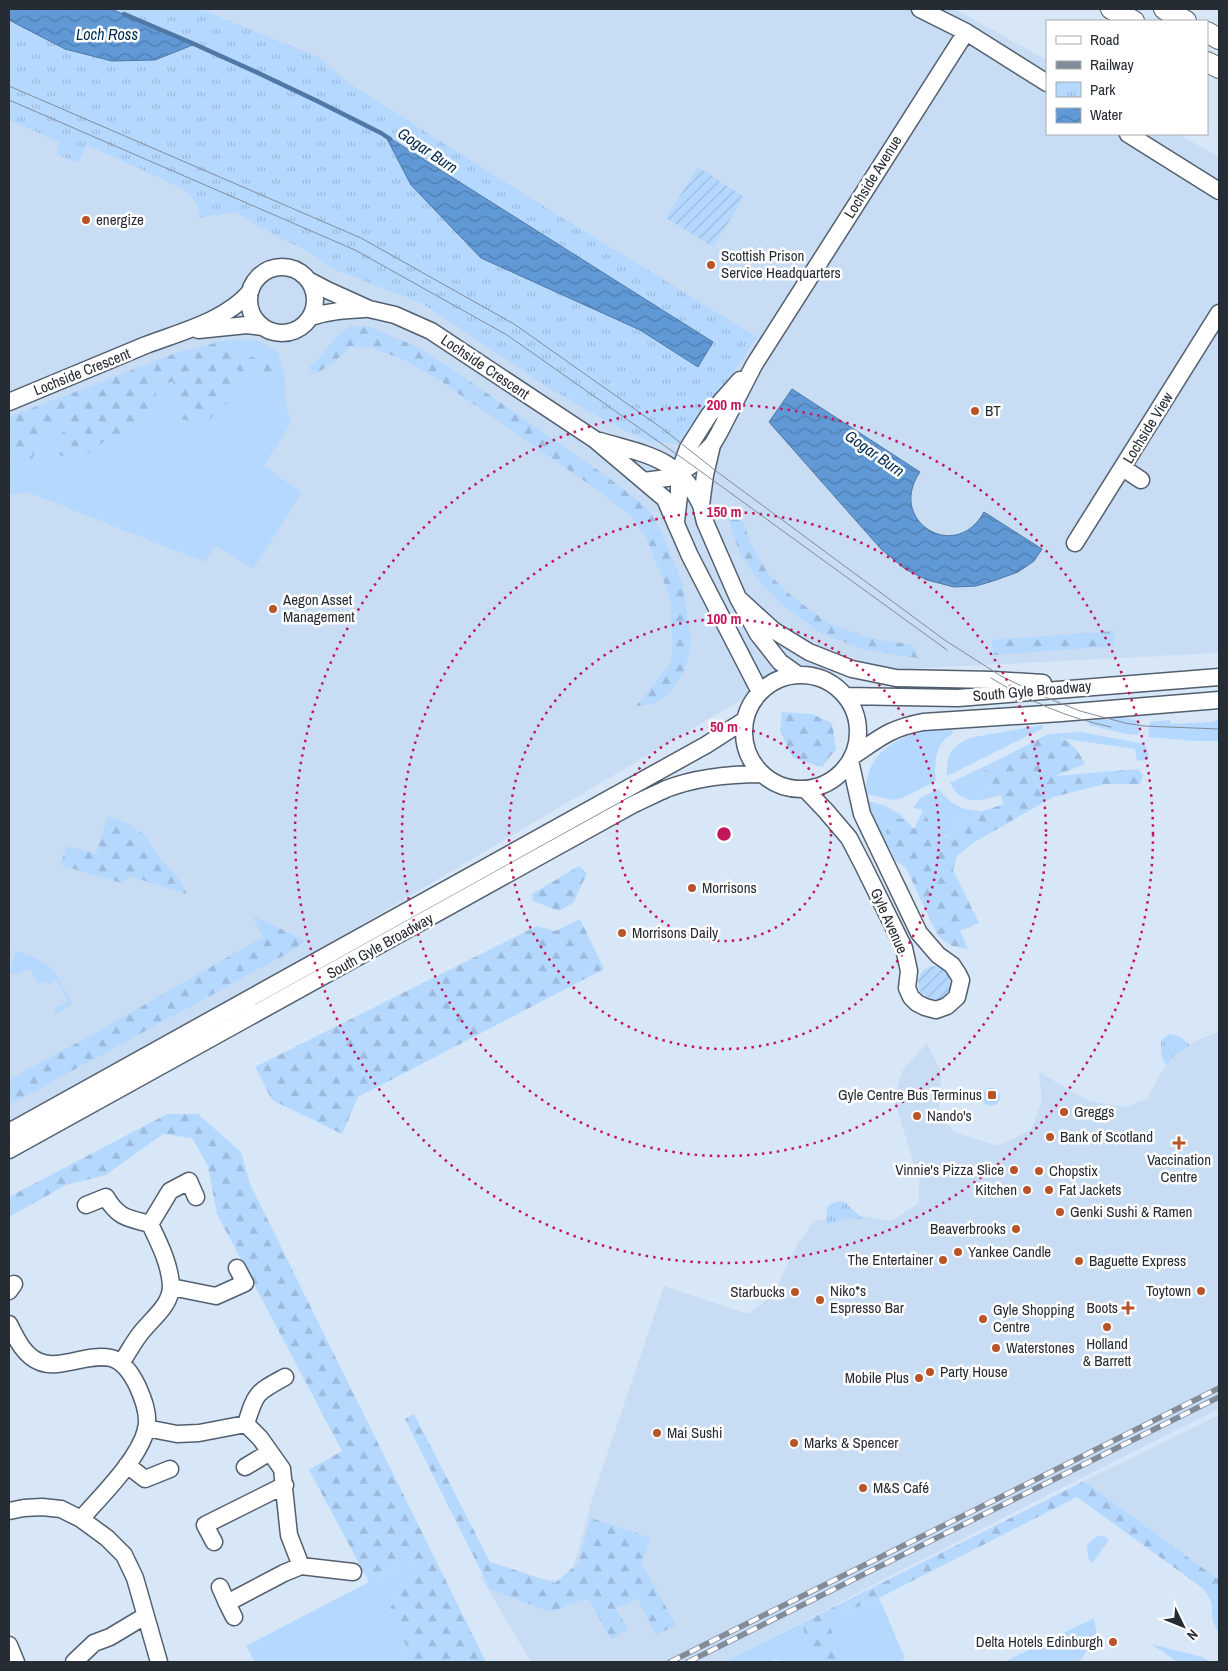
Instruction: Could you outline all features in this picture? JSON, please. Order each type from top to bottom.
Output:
[{"type":"main road","points":[[1111,9],[1132,20]]},
{"type":"main road","points":[[1164,9],[1184,20]]},
{"type":"main road","points":[[1208,33],[1219,39]]},
{"type":"street","points":[[920,9],[966,32],[1046,82]]},
{"type":"street","name":"Lochside Avenue","points":[[644,481],[667,478],[679,473],[692,465],[712,445],[754,365],[966,32]]},
{"type":"street","points":[[1130,135],[1219,191]]},
{"type":"street","name":"Lochside Crescent","points":[[9,402],[182,332],[232,309],[242,301],[250,292],[257,278],[267,270],[274,267],[299,270],[310,281],[327,290],[369,309],[396,315],[431,331],[594,439],[665,499],[690,556],[760,692]]},
{"type":"street","points":[[310,281],[314,289],[316,302],[311,318]]},
{"type":"street","points":[[250,292],[249,303],[251,312],[256,321],[263,327]]},
{"type":"street","name":"Lochside Crescent","points":[[182,332],[247,325],[263,327],[276,333],[292,332],[303,326],[311,318],[324,313],[369,309]]},
{"type":"street","name":"Lochside View","points":[[1075,543],[1123,468],[1213,336],[1219,314]]},
{"type":"street","name":"Lochside Avenue","points":[[676,521],[679,473],[691,442],[709,415],[754,365]]},
{"type":"street","name":"Lochside Crescent","points":[[594,439],[652,456],[667,463],[689,484],[701,505]]},
{"type":"street","name":"Lochside Crescent","points":[[652,456],[673,452],[691,442]]},
{"type":"street","points":[[712,445],[701,505],[705,522],[738,598],[758,634],[780,662],[798,675]]},
{"type":"street","points":[[1123,468],[1141,480]]},
{"type":"street","points":[[738,598],[773,630],[809,652],[852,669],[896,678],[1010,680],[1084,687]]},
{"type":"street","name":"South Gyle Broadway","points":[[853,759],[858,726],[854,710],[845,696],[835,686],[824,680],[798,675],[784,678],[771,683],[760,692],[751,705],[745,720],[744,735],[746,750],[752,763],[762,774],[775,783],[790,788],[805,789],[823,785],[840,775],[853,759],[888,732],[906,725],[923,722],[1219,700]]},
{"type":"street","name":"South Gyle Broadway","points":[[845,696],[958,698],[1219,677]]},
{"type":"street","name":"South Gyle Broadway","points":[[9,1132],[692,752],[745,720]]},
{"type":"street","name":"Gyle Avenue","points":[[805,789],[849,838],[863,865],[904,948],[909,971],[907,988],[911,997],[924,1007],[936,1010],[947,1006],[957,997],[960,980],[958,974],[952,965],[938,955],[919,933],[862,814],[853,759]]},
{"type":"street","name":"South Gyle Broadway","points":[[9,1150],[634,804],[667,789],[710,777],[733,774],[762,774]]},
{"type":"street","points":[[150,1224],[170,1191],[189,1181],[196,1197]]},
{"type":"street","points":[[86,1205],[106,1197],[112,1208],[122,1216],[150,1224]]},
{"type":"street","points":[[121,1363],[141,1333],[162,1310],[168,1299],[171,1287],[166,1261],[150,1224]]},
{"type":"street","points":[[171,1287],[216,1296],[245,1283],[236,1268]]},
{"type":"street","points":[[9,1324],[20,1344],[28,1354],[39,1362],[50,1364],[64,1363],[83,1358],[98,1357],[114,1359],[121,1363],[134,1379],[141,1394],[146,1408],[146,1428],[140,1446],[82,1520]]},
{"type":"street","points":[[246,1424],[254,1399],[261,1390],[285,1377]]},
{"type":"street","points":[[146,1428],[184,1434],[200,1433],[246,1424]]},
{"type":"street","points":[[246,1424],[260,1438],[282,1469],[289,1535],[301,1566]]},
{"type":"street","points":[[245,1468],[270,1452]]},
{"type":"street","points":[[127,1465],[145,1478],[170,1469]]},
{"type":"street","points":[[214,1542],[205,1525],[285,1485]]},
{"type":"street","points":[[9,1511],[24,1508],[61,1509],[82,1520],[107,1538],[124,1555],[135,1578],[159,1662]]},
{"type":"street","points":[[220,1587],[231,1610],[284,1573],[301,1566],[353,1572]]},
{"type":"street","points":[[74,1662],[94,1643],[110,1637],[145,1616]]},
{"type":"street","points":[[9,1645],[16,1662]]},
{"type":"shaded area","points":[[9,9],[955,9],[1046,59],[1046,135],[1180,135],[1219,157],[1219,653],[783,675],[320,949],[9,1126]]},
{"type":"shaded area","name":"Gyle Shopping Centre","points":[[1219,1032],[1219,1409],[724,1662],[531,1662],[480,1576],[570,1581],[592,1499],[664,1286],[748,1314],[773,1295],[796,1246],[814,1221],[850,1214],[892,1221],[919,1203],[919,1181],[894,1098],[902,1071],[927,1043],[941,1072],[939,1115],[956,1133],[998,1146],[1032,1129],[1042,1099],[1039,1072],[1088,1101],[1125,1107],[1147,1099],[1160,1074],[1174,1056],[1197,1040]]},
{"type":"shaded area","points":[[1219,1415],[1219,1580],[1084,1481]]},
{"type":"green space","points":[[9,9],[200,9],[318,57],[347,82],[532,199],[757,337],[703,417],[679,444],[649,441],[613,425],[546,386],[423,304],[329,267],[306,250],[280,238],[235,212],[199,218],[197,204],[184,189],[87,145],[78,163],[57,154],[59,142],[9,120]]},
{"type":"green space","points":[[698,167],[744,197],[713,247],[666,218]]},
{"type":"green space","points":[[349,326],[370,327],[413,345],[448,366],[606,476],[648,508],[661,531],[683,585],[691,645],[684,673],[669,694],[654,704],[636,706],[669,665],[673,651],[670,597],[646,538],[633,518],[596,489],[439,380],[402,359],[372,348],[350,346],[342,355],[313,375],[309,366],[318,360],[337,336]]},
{"type":"green space","points":[[239,339],[262,342],[278,352],[285,378],[285,400],[291,422],[264,466],[302,493],[253,569],[216,546],[204,562],[28,492],[9,495],[9,417],[215,342]]},
{"type":"green space","points":[[220,342],[277,367],[282,377],[263,380],[235,369],[233,397],[207,422],[176,419],[173,381],[157,388],[150,423],[106,440],[80,460],[59,455],[55,440],[70,425],[69,415],[42,427],[32,460],[9,469],[9,417],[179,352]]},
{"type":"green space","points":[[728,518],[742,518],[750,542],[768,574],[794,598],[828,623],[870,638],[913,645],[918,658],[866,650],[821,633],[785,607],[758,580],[740,554]]},
{"type":"green space","points":[[1114,631],[1114,646],[993,655],[992,640]]},
{"type":"green space","points":[[782,712],[812,714],[832,723],[836,749],[822,767],[793,758],[780,731]]},
{"type":"green space","points":[[1113,716],[1129,718],[1140,722],[1138,735],[1089,725],[1090,719],[1101,718],[1111,721]]},
{"type":"green space","points":[[1219,719],[1219,741],[1148,737],[1150,722],[1170,720],[1171,724],[1213,722]]},
{"type":"green space","points":[[1042,725],[1043,728],[947,776],[947,763],[950,753],[957,745],[969,738]]},
{"type":"green space","points":[[951,727],[953,733],[942,742],[937,752],[935,764],[936,781],[900,799],[893,800],[866,794],[867,777],[873,762],[891,745],[926,730]]},
{"type":"green space","points":[[1081,732],[1144,744],[1148,751],[1149,759],[1137,761],[1135,749],[1066,739],[1048,734]]},
{"type":"green space","points":[[1048,734],[1062,738],[1071,744],[1085,764],[1055,776],[1138,769],[1143,775],[1140,784],[1105,784],[1053,797],[973,843],[957,856],[953,870],[979,923],[960,931],[968,949],[952,946],[938,936],[906,868],[895,860],[889,847],[886,833],[889,819],[905,819],[914,829],[923,810],[938,840],[949,835],[951,827],[983,811],[1004,804],[1001,795],[980,786],[982,772],[1006,759],[1006,756]]},
{"type":"green space","points":[[1006,756],[1006,759],[982,772],[981,786],[1001,795],[979,800],[966,799],[960,796],[950,783]]},
{"type":"green space","points":[[939,789],[958,806],[969,810],[983,811],[951,827],[949,834],[938,840],[923,810],[913,808],[920,798]]},
{"type":"green space","points":[[867,801],[888,807],[905,819],[889,819],[886,833],[889,847],[884,847],[871,817]]},
{"type":"green space","points":[[108,816],[127,823],[146,836],[159,858],[178,878],[187,894],[129,876],[122,883],[60,865],[67,846],[96,854]]},
{"type":"green space","points":[[579,866],[587,873],[573,903],[559,911],[533,901],[532,894]]},
{"type":"green space","points":[[252,915],[306,941],[285,955],[9,1105],[9,1080],[263,937]]},
{"type":"green space","points":[[580,919],[604,969],[358,1097],[342,1134],[272,1100],[255,1067],[537,926],[555,931]]},
{"type":"green space","points":[[16,951],[29,955],[52,969],[72,1004],[56,1014],[54,1009],[68,1002],[57,979],[48,984],[46,981],[40,984],[30,969],[17,974],[9,973]]},
{"type":"green space","points":[[935,966],[942,967],[947,971],[951,976],[951,990],[947,995],[942,999],[935,1000],[928,999],[923,995],[919,990],[918,983],[919,976],[923,971],[928,967]]},
{"type":"green space","points":[[1169,1034],[1179,1036],[1190,1045],[1174,1056],[1167,1065],[1162,1057],[1161,1041]]},
{"type":"green space","points":[[991,1088],[997,1091],[1000,1097],[997,1103],[991,1106],[985,1103],[982,1097],[985,1091]]},
{"type":"green space","points":[[167,1114],[198,1114],[241,1152],[250,1184],[486,1662],[413,1662],[390,1608],[417,1566],[409,1560],[369,1582],[309,1470],[342,1451],[217,1214],[208,1166],[192,1138],[163,1134],[106,1175],[66,1185],[9,1217],[9,1197]]},
{"type":"green space","points":[[840,1201],[845,1202],[863,1219],[848,1219],[826,1225],[827,1208],[831,1204]]},
{"type":"green space","points":[[414,1414],[490,1562],[555,1583],[578,1563],[591,1518],[651,1538],[641,1563],[676,1625],[656,1635],[638,1599],[616,1608],[628,1630],[611,1639],[588,1598],[550,1612],[490,1589],[405,1419]]},
{"type":"green space","points":[[1084,1481],[1219,1580],[1219,1600],[1077,1497],[879,1598],[829,1619],[838,1662],[812,1662],[802,1623]]},
{"type":"green space","points":[[1097,1536],[1104,1536],[1109,1540],[1092,1563],[1088,1559],[1087,1545]]},
{"type":"green space","points":[[409,1560],[418,1566],[390,1608],[413,1662],[255,1662],[246,1646]]},
{"type":"green space","points":[[1201,1587],[1219,1600],[1219,1632],[1213,1622],[1211,1602]]},
{"type":"green space","points":[[879,1598],[905,1658],[901,1662],[838,1662],[828,1619]]},
{"type":"green space","points":[[1094,1618],[1097,1636],[1079,1662],[1004,1662]]},
{"type":"green space","points":[[802,1623],[812,1662],[782,1662],[774,1659],[773,1662],[724,1662]]},
{"type":"green space","points":[[1151,1644],[1202,1657],[1210,1662],[1178,1662]]},
{"type":"water","name":"Loch Ross","points":[[9,9],[111,9],[195,44],[155,60],[112,61],[65,49],[11,21],[9,19]]},
{"type":"water","points":[[385,135],[713,342],[698,367],[640,330],[481,258],[411,185]]},
{"type":"water","points":[[792,389],[920,472],[912,490],[912,506],[918,520],[929,530],[942,535],[957,535],[972,527],[984,512],[1042,549],[1034,561],[1018,572],[976,586],[954,587],[927,580],[905,569],[881,549],[769,422]]},
{"type":"waterway","name":"Gogar Burn","points":[[124,14],[286,86],[390,139]]},
{"type":"tram line","points":[[9,86],[361,238],[514,324],[663,429],[716,471],[946,641],[1001,676],[1040,695],[1080,711],[1125,723],[1144,726],[1219,729]]},
{"type":"tram line","points":[[9,100],[355,250],[507,335],[692,465],[947,650]]},
{"type":"tram line","points":[[991,678],[1049,708],[1079,719],[1111,727]]},
{"type":"railway","points":[[670,1662],[1219,1388]]},
{"type":"railway","points":[[688,1662],[1219,1397]]},
{"type":"place","name":"energize","points":[[86,220]]},
{"type":"place","name":"Scottish Prison Service Headquarters","points":[[711,265]]},
{"type":"place","name":"BT","points":[[975,411]]},
{"type":"place","name":"Aegon Asset Management","points":[[273,609]]},
{"type":"place","name":"Morrisons","points":[[692,888]]},
{"type":"place","name":"Morrisons Daily","points":[[622,933]]},
{"type":"place","name":"Gyle Centre Bus Terminus","points":[[992,1095]]},
{"type":"place","name":"Greggs","points":[[1064,1112]]},
{"type":"place","name":"Nando's","points":[[917,1116]]},
{"type":"place","name":"Bank of Scotland","points":[[1050,1137]]},
{"type":"place","name":"Vaccination Centre","points":[[1179,1143]]},
{"type":"place","name":"Vinnie's Pizza Slice","points":[[1014,1170]]},
{"type":"place","name":"Chopstix","points":[[1039,1171]]},
{"type":"place","name":"Kitchen","points":[[1027,1190]]},
{"type":"place","name":"Fat Jackets","points":[[1049,1190]]},
{"type":"place","name":"Genki Sushi & Ramen","points":[[1060,1212]]},
{"type":"place","name":"Beaverbrooks","points":[[1016,1229]]},
{"type":"place","name":"Yankee Candle","points":[[958,1252]]},
{"type":"place","name":"The Entertainer","points":[[943,1260]]},
{"type":"place","name":"Baguette Express","points":[[1079,1261]]},
{"type":"place","name":"Toytown","points":[[1201,1291]]},
{"type":"place","name":"Starbucks","points":[[795,1292]]},
{"type":"place","name":"Niko*s Espresso Bar","points":[[820,1300]]},
{"type":"place","name":"Boots","points":[[1128,1308]]},
{"type":"place","name":"Gyle Shopping Centre","points":[[983,1319]]},
{"type":"place","name":"Holland & Barrett","points":[[1107,1327]]},
{"type":"place","name":"Waterstones","points":[[996,1348]]},
{"type":"place","name":"Party House","points":[[930,1372]]},
{"type":"place","name":"Mobile Plus","points":[[919,1378]]},
{"type":"place","name":"Mai Sushi","points":[[657,1433]]},
{"type":"place","name":"Marks & Spencer","points":[[794,1443]]},
{"type":"place","name":"M&S Café","points":[[863,1488]]},
{"type":"place","name":"Delta Hotels Edinburgh","points":[[1113,1642]]}]
